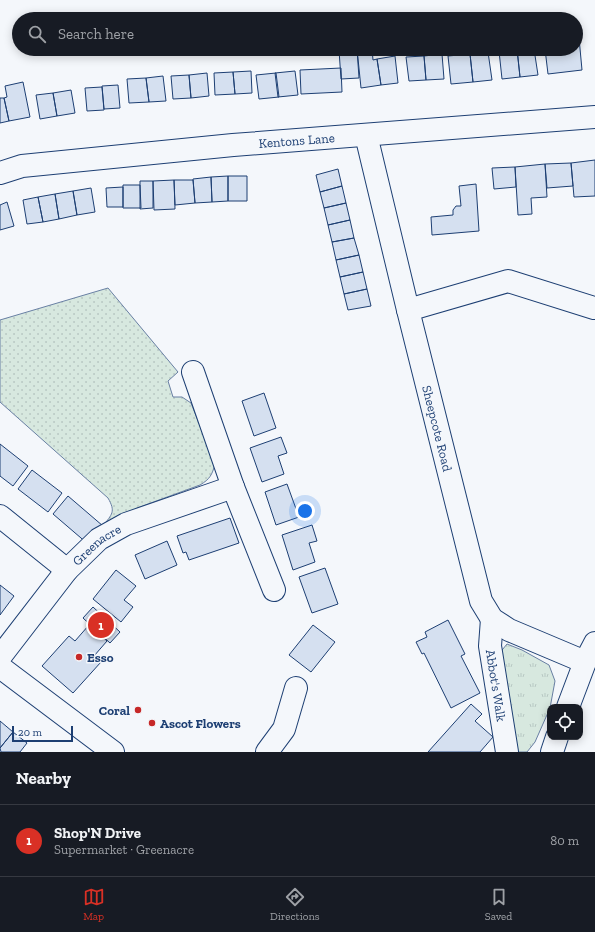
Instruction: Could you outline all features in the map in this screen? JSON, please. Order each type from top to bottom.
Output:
[{"type":"street","name":"Kentons Lane","points":[[0,173],[22,166],[233,145],[366,136],[595,117]]},
{"type":"street","name":"Sheepcote Road","points":[[366,136],[481,601],[492,619],[509,630],[585,662]]},
{"type":"street","points":[[408,310],[508,281],[594,308]]},
{"type":"street","points":[[193,372],[233,488],[274,590]]},
{"type":"street","name":"Greenacre","points":[[0,657],[67,570],[98,539],[126,524],[233,488]]},
{"type":"street","points":[[0,516],[67,570]]},
{"type":"street","name":"Abbot's Walk","points":[[492,619],[490,646],[507,752]]},
{"type":"street","points":[[569,704],[585,662],[595,643]]},
{"type":"street","points":[[0,667],[113,752]]},
{"type":"street","points":[[267,752],[284,730],[296,688]]},
{"type":"street","points":[[552,752],[556,740]]},
{"type":"green space","points":[[108,288],[178,372],[168,381],[173,397],[182,397],[191,403],[215,464],[210,476],[200,485],[137,508],[105,528],[103,526],[112,513],[112,507],[108,498],[0,402],[0,320]]},
{"type":"green space","points":[[507,644],[522,650],[549,665],[555,681],[551,704],[547,704],[547,715],[535,742],[527,752],[519,752],[516,750],[498,655]]},
{"type":"building","points":[[339,56],[357,56],[359,78],[341,79]]},
{"type":"building","points":[[358,56],[373,56],[373,60],[377,59],[381,85],[361,88]]},
{"type":"building","points":[[395,56],[398,83],[381,85],[377,59]]},
{"type":"building","points":[[424,56],[442,56],[444,79],[426,80]]},
{"type":"building","points":[[424,56],[426,80],[409,81],[406,57]]},
{"type":"building","points":[[448,56],[470,56],[473,82],[451,84]]},
{"type":"building","points":[[470,56],[489,56],[492,80],[473,82]]},
{"type":"building","points":[[500,56],[518,56],[520,77],[502,79]]},
{"type":"building","points":[[518,56],[535,56],[538,75],[520,77]]},
{"type":"building","points":[[546,56],[581,56],[582,70],[548,74]]},
{"type":"building","points":[[341,68],[342,92],[301,94],[300,70]]},
{"type":"building","points":[[251,71],[252,93],[235,94],[233,72]]},
{"type":"building","points":[[295,71],[298,95],[278,97],[275,73]]},
{"type":"building","points":[[233,72],[235,94],[215,95],[214,73]]},
{"type":"building","points":[[207,73],[209,96],[191,98],[189,75]]},
{"type":"building","points":[[276,73],[279,97],[259,99],[256,75]]},
{"type":"building","points":[[189,75],[191,98],[173,99],[171,76]]},
{"type":"building","points":[[163,76],[166,101],[149,102],[146,78]]},
{"type":"building","points":[[146,78],[149,102],[129,103],[127,79]]},
{"type":"building","points":[[23,82],[30,117],[9,121],[4,98],[7,97],[5,86]]},
{"type":"building","points":[[118,85],[120,108],[104,109],[102,86]]},
{"type":"building","points":[[102,87],[104,110],[87,111],[85,88]]},
{"type":"building","points":[[71,90],[75,113],[57,116],[53,93]]},
{"type":"building","points":[[53,93],[57,116],[40,119],[36,95]]},
{"type":"building","points":[[0,98],[4,98],[9,121],[0,123]]},
{"type":"building","points":[[595,160],[595,196],[574,197],[571,163]]},
{"type":"building","points":[[571,163],[573,186],[547,188],[545,164]]},
{"type":"building","points":[[545,164],[547,197],[531,198],[532,214],[518,215],[515,167]]},
{"type":"building","points":[[515,167],[516,187],[494,189],[492,168]]},
{"type":"building","points":[[338,169],[342,186],[320,192],[316,175]]},
{"type":"building","points":[[228,176],[247,176],[247,201],[228,201]]},
{"type":"building","points":[[228,176],[228,201],[212,202],[211,177]]},
{"type":"building","points":[[211,177],[212,202],[195,203],[193,179]]},
{"type":"building","points":[[174,180],[193,180],[195,203],[175,205]]},
{"type":"building","points":[[174,180],[175,209],[154,210],[153,181]]},
{"type":"building","points":[[140,181],[153,181],[153,208],[140,209]]},
{"type":"building","points":[[476,184],[479,231],[432,235],[431,217],[453,215],[453,210],[456,206],[461,206],[459,186]]},
{"type":"building","points":[[123,185],[140,185],[141,208],[123,208]]},
{"type":"building","points":[[342,186],[346,203],[324,208],[320,192]]},
{"type":"building","points":[[123,187],[123,207],[107,207],[106,188]]},
{"type":"building","points":[[91,188],[95,212],[77,215],[73,191]]},
{"type":"building","points":[[73,191],[77,215],[59,219],[55,194]]},
{"type":"building","points":[[55,194],[59,219],[43,222],[38,197]]},
{"type":"building","points":[[38,197],[43,222],[27,224],[23,200]]},
{"type":"building","points":[[7,202],[14,226],[0,230],[0,205]]},
{"type":"building","points":[[346,203],[350,220],[328,225],[324,208]]},
{"type":"building","points":[[350,220],[354,238],[332,242],[328,225]]},
{"type":"building","points":[[354,238],[359,255],[336,260],[332,242]]},
{"type":"building","points":[[359,255],[363,272],[340,277],[336,260]]},
{"type":"building","points":[[363,272],[367,289],[344,294],[340,277]]},
{"type":"building","points":[[367,289],[371,306],[348,310],[344,294]]},
{"type":"building","points":[[264,393],[276,428],[254,436],[242,401]]},
{"type":"building","points":[[281,437],[287,453],[278,456],[284,474],[262,482],[250,448]]},
{"type":"building","points":[[0,444],[28,466],[13,486],[0,476]]},
{"type":"building","points":[[32,470],[62,493],[48,512],[18,489]]},
{"type":"building","points":[[287,484],[299,517],[276,525],[265,492]]},
{"type":"building","points":[[68,496],[103,526],[88,544],[53,514]]},
{"type":"building","points":[[230,518],[239,543],[189,560],[186,552],[183,553],[177,536]]},
{"type":"building","points":[[312,525],[317,541],[309,543],[315,562],[293,570],[282,535]]},
{"type":"building","points":[[167,541],[177,565],[145,579],[135,555]]},
{"type":"building","points":[[325,568],[338,604],[312,613],[299,577]]},
{"type":"building","points":[[116,570],[136,586],[124,600],[133,607],[121,622],[93,599]]},
{"type":"building","points":[[0,585],[14,596],[0,615]]},
{"type":"building","points":[[93,607],[120,632],[110,643],[83,618]]},
{"type":"building","points":[[448,620],[465,654],[461,656],[480,693],[451,708],[424,653],[422,654],[416,642],[427,637],[425,632]]},
{"type":"building","points":[[89,625],[107,641],[94,656],[101,662],[73,693],[42,666],[69,636],[75,641]]},
{"type":"building","points":[[313,625],[335,642],[311,672],[289,655]]},
{"type":"building","points":[[471,704],[482,714],[475,721],[493,737],[480,752],[428,752]]},
{"type":"building","points":[[0,721],[13,732],[0,748]]},
{"type":"building","points":[[13,732],[27,743],[20,752],[1,752],[0,748]]},
{"type":"place","name":"Shop'N Drive","points":[[101,625]]},
{"type":"place","name":"Esso","points":[[79,657]]},
{"type":"place","name":"Coral","points":[[138,710]]},
{"type":"place","name":"Ascot Flowers","points":[[152,723]]}]
